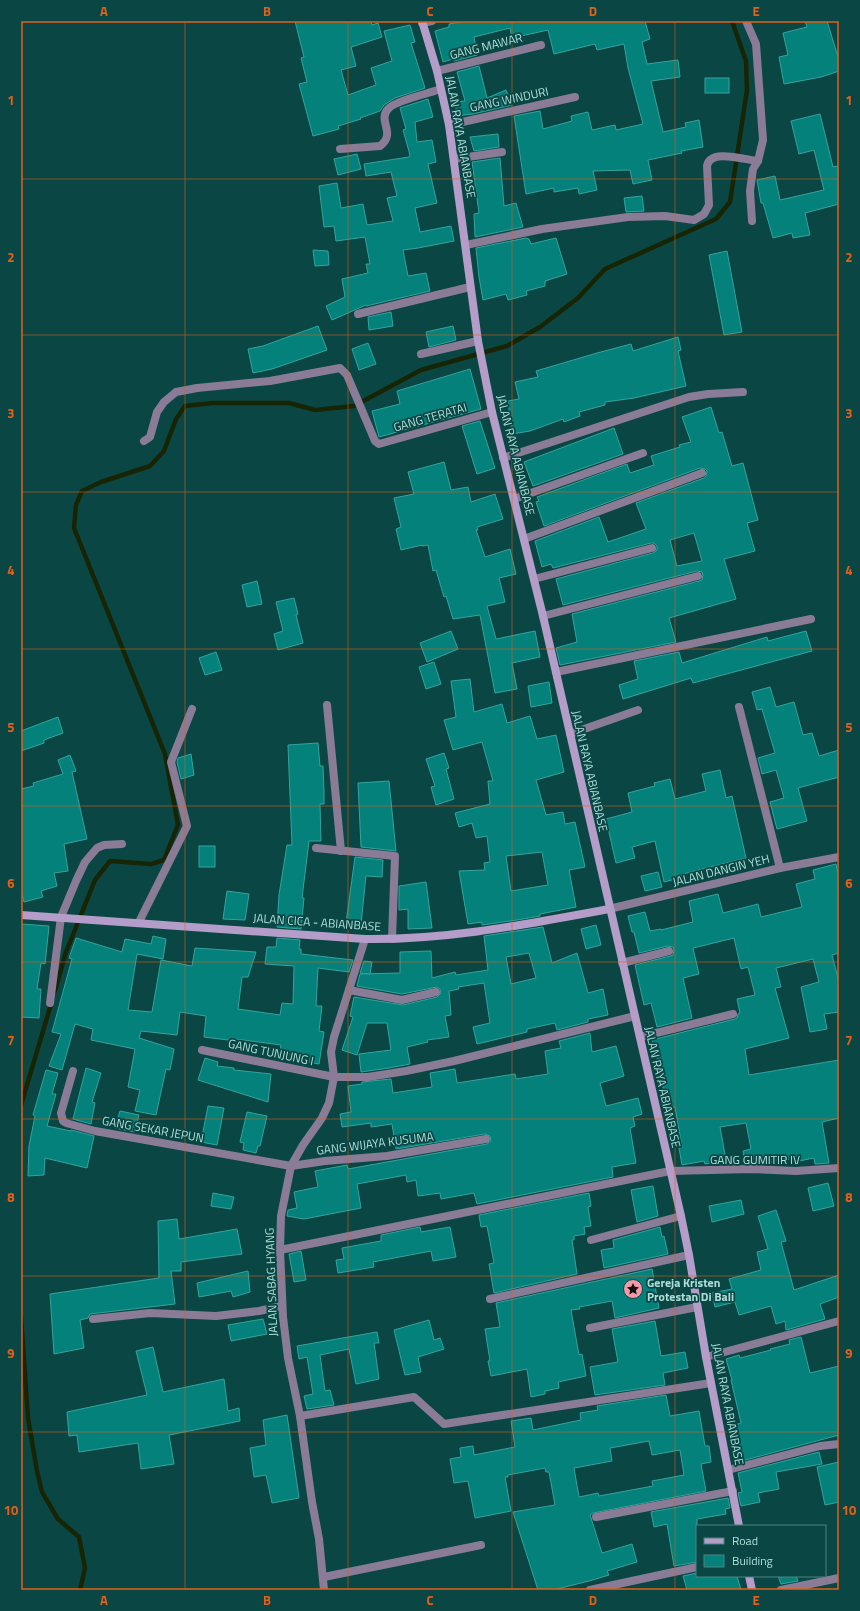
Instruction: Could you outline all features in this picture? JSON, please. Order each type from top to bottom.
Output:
[{"type":"main road","name":"JALAN RAYA ABIANBASE","points":[[422,22],[437,71],[449,125],[478,343],[492,412],[543,616],[609,910],[681,1216],[706,1357],[739,1525]]},
{"type":"main road","name":"JALAN CICA - ABIANBASE","points":[[21,915],[139,922],[364,939],[392,939],[437,937],[478,932],[609,910]]},
{"type":"main road","points":[[749,1577],[752,1590]]},
{"type":"street","points":[[422,22],[432,21]]},
{"type":"street","points":[[746,21],[756,44],[763,140],[758,161],[753,169],[750,191],[752,221]]},
{"type":"street","name":"GANG MAWAR","points":[[437,71],[541,45]]},
{"type":"street","points":[[340,149],[380,146],[388,135],[384,116],[388,108],[397,103],[441,89]]},
{"type":"street","name":"GANG WINDURI","points":[[449,125],[575,97]]},
{"type":"street","points":[[454,159],[502,152]]},
{"type":"street","points":[[466,245],[542,229],[628,217],[665,216],[694,220],[704,214],[708,205],[707,162],[712,157],[723,156],[758,161]]},
{"type":"street","points":[[358,314],[470,287]]},
{"type":"street","points":[[421,354],[478,343]]},
{"type":"street","name":"GANG TERATAI","points":[[144,441],[150,437],[157,412],[164,402],[176,392],[197,388],[270,381],[340,368],[347,375],[374,441],[381,444],[492,412]]},
{"type":"street","points":[[503,458],[689,397],[708,394],[742,392]]},
{"type":"street","points":[[514,499],[643,453]]},
{"type":"street","points":[[524,539],[702,473]]},
{"type":"street","points":[[534,579],[652,548]]},
{"type":"street","points":[[543,616],[698,576]]},
{"type":"street","points":[[556,672],[811,619]]},
{"type":"street","points":[[327,705],[341,851]]},
{"type":"street","points":[[738,707],[780,868]]},
{"type":"street","points":[[139,922],[187,826],[171,762],[192,709]]},
{"type":"street","points":[[570,734],[638,710]]},
{"type":"street","points":[[50,1003],[64,918],[76,881],[91,854],[97,848],[104,845],[122,844]]},
{"type":"street","points":[[316,848],[395,856],[392,939]]},
{"type":"street","name":"JALAN DANGIN YEH","points":[[609,910],[780,868],[839,857]]},
{"type":"street","name":"JALAN SABAG HYANG","points":[[324,1590],[324,1577],[300,1416],[288,1358],[282,1306],[280,1250],[281,1216],[291,1166],[303,1145],[322,1118],[329,1103],[334,1077],[331,1052],[334,1037],[364,939]]},
{"type":"street","points":[[622,963],[669,951]]},
{"type":"street","points":[[348,990],[402,1000],[436,992]]},
{"type":"street","points":[[640,1037],[733,1014]]},
{"type":"street","name":"GANG TUNJUNG I","points":[[202,1050],[334,1077],[368,1077],[406,1071],[635,1016]]},
{"type":"street","name":"GANG SEKAR JEPUN","points":[[73,1071],[61,1113],[62,1121],[66,1123],[95,1131],[291,1166]]},
{"type":"street","name":"GANG WIJAYA KUSUMA","points":[[291,1166],[325,1161],[387,1156],[486,1139]]},
{"type":"street","name":"GANG GUMITIR IV","points":[[280,1250],[670,1171],[751,1169],[796,1171],[839,1168]]},
{"type":"street","points":[[591,1240],[681,1216]]},
{"type":"street","points":[[490,1300],[689,1255]]},
{"type":"street","points":[[93,1319],[150,1313],[216,1316],[260,1311],[282,1306]]},
{"type":"street","points":[[590,1328],[697,1307]]},
{"type":"street","points":[[706,1357],[839,1321]]},
{"type":"street","points":[[300,1416],[414,1397],[444,1424],[711,1383]]},
{"type":"street","points":[[728,1470],[820,1446],[839,1444]]},
{"type":"street","points":[[596,1517],[733,1491]]},
{"type":"street","points":[[324,1577],[480,1545]]},
{"type":"street","points":[[590,1590],[696,1567]]},
{"type":"street","points":[[780,1590],[839,1578]]},
{"type":"building","points":[[295,21],[371,21],[372,25],[378,23],[382,37],[351,47],[356,66],[341,70],[348,95],[376,85],[371,68],[392,61],[384,31],[410,25],[415,42],[411,43],[425,88],[395,98],[384,105],[380,111],[338,126],[339,129],[313,136],[299,84],[307,82],[301,58],[304,57]]},
{"type":"building","points":[[466,21],[645,21],[650,39],[642,42],[647,64],[678,60],[680,77],[651,81],[663,132],[686,127],[685,123],[699,120],[703,147],[648,160],[652,180],[633,184],[630,170],[593,171],[597,190],[579,194],[578,188],[554,192],[554,188],[526,194],[514,116],[540,111],[543,129],[572,121],[571,116],[588,112],[592,130],[615,125],[616,130],[643,124],[628,68],[624,44],[597,50],[595,44],[554,54],[548,30],[512,38],[510,28],[474,37],[477,55],[454,61],[453,59],[443,62],[435,31],[449,27],[449,24]]},
{"type":"building","points":[[805,21],[827,21],[839,60],[839,71],[821,77],[784,84],[779,57],[788,55],[783,33],[807,27]]},
{"type":"building","points":[[479,66],[487,98],[506,90],[512,105],[457,116],[455,102],[465,101],[457,72]]},
{"type":"building","points":[[705,78],[729,78],[729,93],[705,93]]},
{"type":"building","points":[[428,99],[433,117],[415,122],[417,142],[432,140],[436,162],[428,164],[437,203],[415,208],[420,232],[451,226],[454,241],[403,250],[408,276],[426,273],[430,291],[366,305],[332,320],[326,306],[345,297],[342,279],[368,273],[366,264],[370,264],[365,237],[336,241],[334,226],[324,227],[319,186],[337,183],[341,208],[363,204],[367,225],[393,221],[387,198],[397,196],[391,172],[366,176],[364,164],[409,157],[410,155],[403,130],[406,129],[400,108]]},
{"type":"building","points":[[820,114],[833,167],[839,166],[839,204],[805,213],[810,235],[793,238],[792,233],[773,238],[763,203],[761,203],[757,180],[775,176],[780,200],[824,190],[814,150],[799,154],[791,121]]},
{"type":"building","points":[[498,134],[499,147],[474,151],[470,137]]},
{"type":"building","points":[[357,154],[361,169],[338,175],[334,159]]},
{"type":"building","points":[[500,158],[504,206],[516,203],[523,227],[475,237],[474,214],[479,213],[472,162]]},
{"type":"building","points":[[642,196],[644,211],[626,212],[624,198]]},
{"type":"building","points":[[526,238],[529,239],[531,244],[556,238],[567,274],[545,281],[545,286],[526,291],[527,295],[508,300],[506,294],[483,300],[476,248]]},
{"type":"building","points":[[313,250],[328,251],[329,265],[315,266]]},
{"type":"building","points":[[727,251],[742,332],[724,335],[709,255]]},
{"type":"building","points":[[391,312],[393,326],[369,330],[368,317]]},
{"type":"building","points":[[318,326],[327,350],[272,369],[253,373],[248,349],[263,346]]},
{"type":"building","points":[[453,326],[456,340],[429,347],[426,332]]},
{"type":"building","points":[[678,337],[681,350],[678,351],[686,386],[634,398],[605,402],[605,405],[579,412],[580,416],[564,422],[563,419],[530,431],[512,434],[508,401],[519,399],[515,382],[538,377],[536,371],[597,353],[631,344],[633,351]]},
{"type":"building","points":[[368,343],[376,364],[359,370],[352,349]]},
{"type":"building","points":[[470,369],[481,409],[379,437],[372,411],[400,404],[397,391]]},
{"type":"building","points":[[711,407],[719,433],[722,432],[732,466],[743,463],[758,520],[747,523],[755,551],[724,559],[736,599],[669,618],[676,642],[560,665],[556,648],[577,642],[572,614],[699,581],[702,580],[703,575],[702,572],[697,571],[563,605],[556,579],[653,553],[657,550],[657,546],[654,543],[651,543],[553,568],[551,564],[542,567],[535,541],[599,517],[608,542],[646,529],[636,503],[704,478],[707,471],[700,468],[544,526],[536,502],[539,501],[537,497],[627,464],[630,473],[654,465],[651,456],[691,442],[682,417]],"holes":[[[694,533],[702,561],[677,566],[670,540]]]},
{"type":"building","points":[[480,421],[495,468],[477,474],[462,426]]},
{"type":"building","points":[[614,428],[623,454],[533,486],[524,462]]},
{"type":"building","points":[[444,462],[451,490],[468,487],[471,502],[495,494],[503,519],[477,527],[478,530],[476,530],[485,557],[510,549],[516,574],[499,578],[505,602],[487,606],[496,639],[535,631],[540,657],[512,663],[517,689],[495,693],[480,615],[453,619],[446,596],[444,597],[436,570],[433,571],[428,545],[401,550],[396,529],[401,527],[394,498],[414,494],[408,472]]},
{"type":"building","points":[[257,581],[262,604],[247,607],[242,585]]},
{"type":"building","points":[[294,598],[298,614],[296,615],[303,643],[278,650],[274,634],[283,631],[276,602]]},
{"type":"building","points":[[451,631],[458,649],[427,662],[420,643]]},
{"type":"building","points":[[806,631],[812,651],[693,683],[691,678],[623,699],[619,685],[638,679],[634,661],[679,652],[682,663],[767,637],[768,641]]},
{"type":"building","points":[[216,652],[222,670],[205,675],[199,658]]},
{"type":"building","points":[[434,662],[441,684],[426,689],[419,667]]},
{"type":"building","points":[[470,679],[474,712],[502,704],[507,723],[530,716],[537,739],[556,735],[564,772],[536,780],[546,815],[563,812],[565,824],[575,822],[585,867],[569,870],[576,907],[517,920],[482,925],[482,922],[468,924],[459,871],[485,870],[484,863],[490,862],[487,836],[476,838],[472,823],[459,827],[455,813],[490,804],[488,781],[493,781],[482,742],[453,750],[444,720],[456,717],[451,681]],"holes":[[[542,852],[548,885],[511,891],[506,856]]]},
{"type":"building","points":[[549,682],[552,703],[531,707],[528,686]]},
{"type":"building","points":[[770,687],[776,707],[794,702],[803,735],[812,733],[819,756],[839,750],[839,777],[798,788],[807,821],[777,829],[770,802],[784,798],[776,770],[762,774],[758,758],[775,753],[762,709],[757,710],[752,692]]},
{"type":"building","points":[[58,717],[63,733],[44,740],[44,743],[21,751],[21,731]]},
{"type":"building","points":[[318,743],[320,766],[323,766],[324,791],[324,804],[320,804],[321,841],[309,841],[302,898],[304,898],[301,929],[277,927],[279,895],[287,845],[292,845],[288,745]]},
{"type":"building","points":[[444,753],[449,768],[446,769],[454,799],[436,805],[431,787],[435,786],[426,759]]},
{"type":"building","points":[[191,754],[194,775],[181,779],[177,762],[178,758]]},
{"type":"building","points":[[70,755],[76,771],[72,772],[87,839],[64,844],[68,871],[54,873],[57,886],[41,891],[43,897],[24,902],[21,891],[21,789],[34,786],[33,783],[63,774],[58,760]]},
{"type":"building","points":[[720,770],[726,798],[732,796],[746,858],[683,874],[683,877],[664,882],[655,841],[632,847],[635,858],[616,863],[606,819],[632,812],[628,793],[655,786],[654,783],[670,779],[675,799],[706,791],[702,774]]},
{"type":"building","points":[[389,781],[396,851],[361,847],[358,783]]},
{"type":"building","points":[[199,846],[215,846],[215,867],[199,867]]},
{"type":"building","points":[[355,857],[383,860],[382,877],[366,876],[361,924],[346,923]]},
{"type":"building","points":[[836,864],[839,878],[839,953],[832,955],[839,982],[839,1012],[824,1014],[827,1029],[810,1032],[801,987],[819,982],[813,959],[776,968],[781,987],[775,988],[789,1038],[745,1049],[749,1075],[839,1060],[839,1118],[822,1122],[829,1163],[815,1164],[814,1158],[799,1161],[798,1158],[759,1164],[745,1164],[743,1151],[751,1149],[746,1123],[720,1127],[726,1160],[705,1164],[704,1161],[682,1165],[679,1148],[682,1147],[675,1107],[667,1109],[659,1065],[652,1040],[735,1019],[740,1013],[737,999],[755,995],[748,967],[741,969],[734,938],[693,948],[699,974],[683,978],[692,1018],[657,1027],[651,1003],[644,1005],[635,965],[673,955],[674,950],[673,947],[668,946],[639,953],[628,916],[645,912],[650,931],[661,930],[693,922],[689,901],[718,894],[723,913],[758,904],[761,917],[802,907],[796,884],[815,879],[813,870]]},
{"type":"building","points":[[658,872],[662,887],[645,891],[641,876]]},
{"type":"building","points":[[426,882],[432,928],[408,929],[408,909],[399,910],[399,886]]},
{"type":"building","points":[[227,891],[249,894],[245,920],[223,919]]},
{"type":"building","points":[[21,924],[49,926],[45,964],[41,963],[37,989],[41,989],[39,1018],[21,1017]]},
{"type":"building","points":[[596,925],[601,945],[586,949],[581,929]]},
{"type":"building","points":[[543,927],[552,963],[577,953],[588,993],[603,989],[608,1015],[588,1019],[588,1022],[557,1030],[555,1023],[527,1029],[527,1032],[477,1044],[473,1027],[490,1023],[484,983],[458,987],[459,989],[449,991],[451,1015],[445,1016],[449,1037],[427,1040],[428,1042],[407,1047],[410,1064],[361,1072],[359,1054],[391,1050],[387,1023],[367,1023],[357,1055],[342,1050],[353,1017],[350,1016],[354,997],[403,1005],[437,997],[441,993],[440,989],[437,987],[402,994],[357,986],[360,974],[400,973],[400,952],[431,951],[432,978],[455,972],[456,975],[488,970],[484,936]],"holes":[[[529,953],[536,978],[511,984],[506,957]]]},
{"type":"building","points":[[153,936],[166,939],[163,959],[137,954],[128,1010],[152,1012],[161,960],[192,966],[195,948],[256,952],[248,977],[242,977],[238,1009],[280,1015],[282,1003],[293,1004],[294,966],[265,964],[267,947],[276,947],[277,938],[300,940],[299,949],[301,949],[301,954],[353,960],[349,972],[318,968],[316,1006],[322,1006],[319,1031],[324,1032],[319,1064],[279,1057],[281,1045],[236,1039],[236,1041],[204,1037],[206,1016],[180,1012],[177,1035],[141,1031],[139,1038],[174,1049],[170,1070],[166,1069],[156,1115],[135,1111],[140,1090],[128,1087],[135,1049],[91,1040],[93,1029],[75,1024],[62,1070],[49,1066],[61,1034],[52,1032],[72,959],[69,958],[76,938],[122,952],[125,939],[151,944]]},
{"type":"building","points":[[364,961],[372,962],[370,974],[360,973]]},
{"type":"building","points":[[590,1033],[592,1052],[616,1046],[624,1076],[600,1083],[606,1106],[638,1098],[642,1114],[633,1117],[635,1126],[630,1128],[636,1163],[612,1167],[613,1177],[477,1204],[474,1193],[441,1199],[440,1193],[418,1196],[416,1180],[407,1182],[406,1175],[357,1184],[361,1208],[304,1219],[287,1216],[288,1210],[297,1208],[294,1192],[318,1187],[315,1171],[347,1165],[348,1169],[487,1144],[491,1141],[490,1136],[485,1134],[396,1149],[392,1124],[371,1127],[371,1123],[342,1127],[340,1114],[351,1112],[348,1086],[362,1084],[362,1082],[391,1079],[393,1093],[432,1087],[430,1073],[455,1069],[457,1083],[515,1074],[516,1079],[548,1074],[545,1051],[561,1048],[559,1041]]},
{"type":"building","points":[[205,1058],[218,1062],[217,1066],[234,1068],[234,1070],[271,1074],[268,1102],[198,1080]]},
{"type":"building","points":[[86,1068],[101,1073],[92,1102],[95,1103],[91,1124],[73,1119]]},
{"type":"building","points":[[46,1070],[58,1073],[52,1094],[56,1094],[47,1126],[94,1136],[87,1168],[45,1158],[44,1175],[28,1176],[29,1146],[35,1116],[33,1115]]},
{"type":"building","points":[[208,1106],[224,1108],[217,1145],[201,1142]]},
{"type":"building","points":[[120,1111],[139,1115],[135,1132],[115,1128]]},
{"type":"building","points":[[247,1112],[267,1116],[260,1146],[258,1146],[256,1153],[243,1150],[244,1143],[240,1142]]},
{"type":"building","points":[[828,1183],[834,1206],[813,1211],[808,1188]]},
{"type":"building","points":[[653,1186],[658,1216],[637,1222],[631,1190]]},
{"type":"building","points":[[213,1193],[234,1197],[231,1209],[211,1206]]},
{"type":"building","points":[[589,1193],[591,1206],[588,1207],[591,1226],[584,1227],[585,1234],[574,1236],[574,1240],[572,1240],[577,1274],[494,1293],[489,1264],[494,1263],[487,1226],[481,1227],[479,1215]]},
{"type":"building","points":[[741,1200],[744,1214],[712,1222],[709,1206]]},
{"type":"building","points":[[776,1210],[786,1241],[781,1242],[794,1290],[839,1275],[839,1297],[820,1304],[825,1319],[786,1330],[785,1321],[776,1324],[771,1306],[739,1315],[735,1302],[715,1307],[712,1293],[732,1289],[729,1279],[761,1270],[757,1252],[768,1249],[758,1216]]},
{"type":"building","points":[[177,1219],[179,1239],[237,1229],[242,1254],[181,1262],[181,1271],[171,1271],[175,1304],[90,1314],[88,1318],[80,1320],[84,1348],[54,1354],[50,1294],[159,1278],[158,1221]]},
{"type":"building","points":[[420,1227],[421,1232],[450,1227],[456,1257],[433,1261],[431,1251],[373,1262],[374,1267],[338,1273],[336,1260],[344,1259],[342,1248],[381,1241],[381,1235]]},
{"type":"building","points":[[660,1227],[662,1237],[664,1236],[668,1254],[604,1268],[601,1250],[614,1248],[613,1240]]},
{"type":"building","points":[[301,1251],[306,1280],[294,1282],[289,1254]]},
{"type":"building","points":[[652,1269],[659,1308],[615,1318],[612,1301],[579,1307],[580,1309],[571,1310],[579,1355],[582,1354],[586,1376],[558,1382],[559,1388],[545,1391],[545,1394],[531,1397],[527,1369],[491,1376],[485,1329],[500,1327],[496,1303]]},
{"type":"building","points":[[248,1271],[250,1292],[233,1297],[231,1291],[199,1297],[197,1283]]},
{"type":"building","points":[[263,1319],[267,1334],[231,1341],[228,1325]]},
{"type":"building","points":[[429,1320],[434,1340],[440,1338],[444,1349],[418,1357],[421,1372],[405,1375],[394,1330]]},
{"type":"building","points":[[655,1321],[661,1356],[685,1352],[688,1368],[663,1373],[665,1385],[595,1395],[590,1367],[618,1362],[612,1329]]},
{"type":"building","points":[[377,1332],[379,1343],[374,1343],[379,1379],[356,1384],[349,1349],[320,1355],[325,1391],[330,1390],[334,1405],[307,1409],[304,1396],[313,1394],[307,1357],[299,1359],[297,1346]]},
{"type":"building","points":[[801,1337],[810,1373],[839,1366],[839,1435],[738,1462],[736,1451],[741,1450],[735,1425],[741,1423],[726,1359],[739,1355],[740,1358],[771,1350],[770,1349],[790,1344],[789,1340]]},
{"type":"building","points":[[153,1347],[163,1392],[224,1379],[228,1411],[239,1408],[240,1421],[169,1435],[174,1464],[141,1469],[138,1443],[79,1452],[77,1435],[69,1436],[67,1412],[147,1395],[136,1351]]},
{"type":"building","points":[[666,1395],[670,1416],[699,1411],[705,1446],[709,1446],[711,1462],[701,1464],[706,1491],[593,1513],[590,1515],[602,1553],[632,1544],[637,1562],[607,1571],[609,1575],[589,1581],[553,1590],[538,1590],[513,1512],[555,1505],[549,1472],[546,1472],[545,1468],[508,1475],[508,1477],[505,1477],[511,1511],[475,1518],[468,1481],[454,1483],[450,1459],[461,1457],[460,1448],[473,1446],[474,1455],[515,1447],[511,1421],[531,1418],[533,1430],[581,1420],[580,1413],[598,1410],[597,1406]],"holes":[[[649,1441],[652,1455],[680,1450],[684,1475],[652,1481],[653,1486],[599,1496],[598,1493],[579,1497],[574,1468],[612,1461],[610,1448]]]},
{"type":"building","points":[[287,1415],[299,1498],[272,1503],[266,1475],[254,1477],[250,1448],[266,1445],[263,1420]]},
{"type":"building","points":[[819,1452],[822,1464],[776,1472],[779,1489],[758,1493],[760,1502],[741,1506],[738,1493],[742,1492],[738,1473]]},
{"type":"building","points":[[839,1462],[839,1502],[825,1505],[817,1467]]},
{"type":"building","points":[[728,1498],[730,1508],[725,1509],[726,1514],[697,1519],[696,1562],[674,1566],[667,1524],[654,1527],[651,1512]]},
{"type":"building","points":[[696,1573],[696,1577],[737,1577],[741,1590],[687,1590],[683,1576]]},
{"type":"building","points":[[778,1577],[796,1577],[798,1581],[781,1584]]},
{"type":"waterway","points":[[55,991],[66,952],[95,880],[110,861],[151,864],[164,860],[178,825],[165,754],[74,528],[76,505],[82,491],[101,482],[150,466],[164,451],[176,419],[185,406],[213,403],[289,403],[315,410],[354,406],[421,370],[507,346],[540,327],[578,298],[605,269],[716,219],[730,202],[747,90],[746,61],[732,21]]},
{"type":"waterway","points":[[21,1105],[52,1001]]},
{"type":"waterway","points":[[21,1317],[28,1418],[37,1471],[42,1492],[58,1519],[79,1537],[85,1568],[80,1590]]},
{"type":"place","name":"Gereja Kristen Protestan Di Bali","points":[[633,1289]]}]
